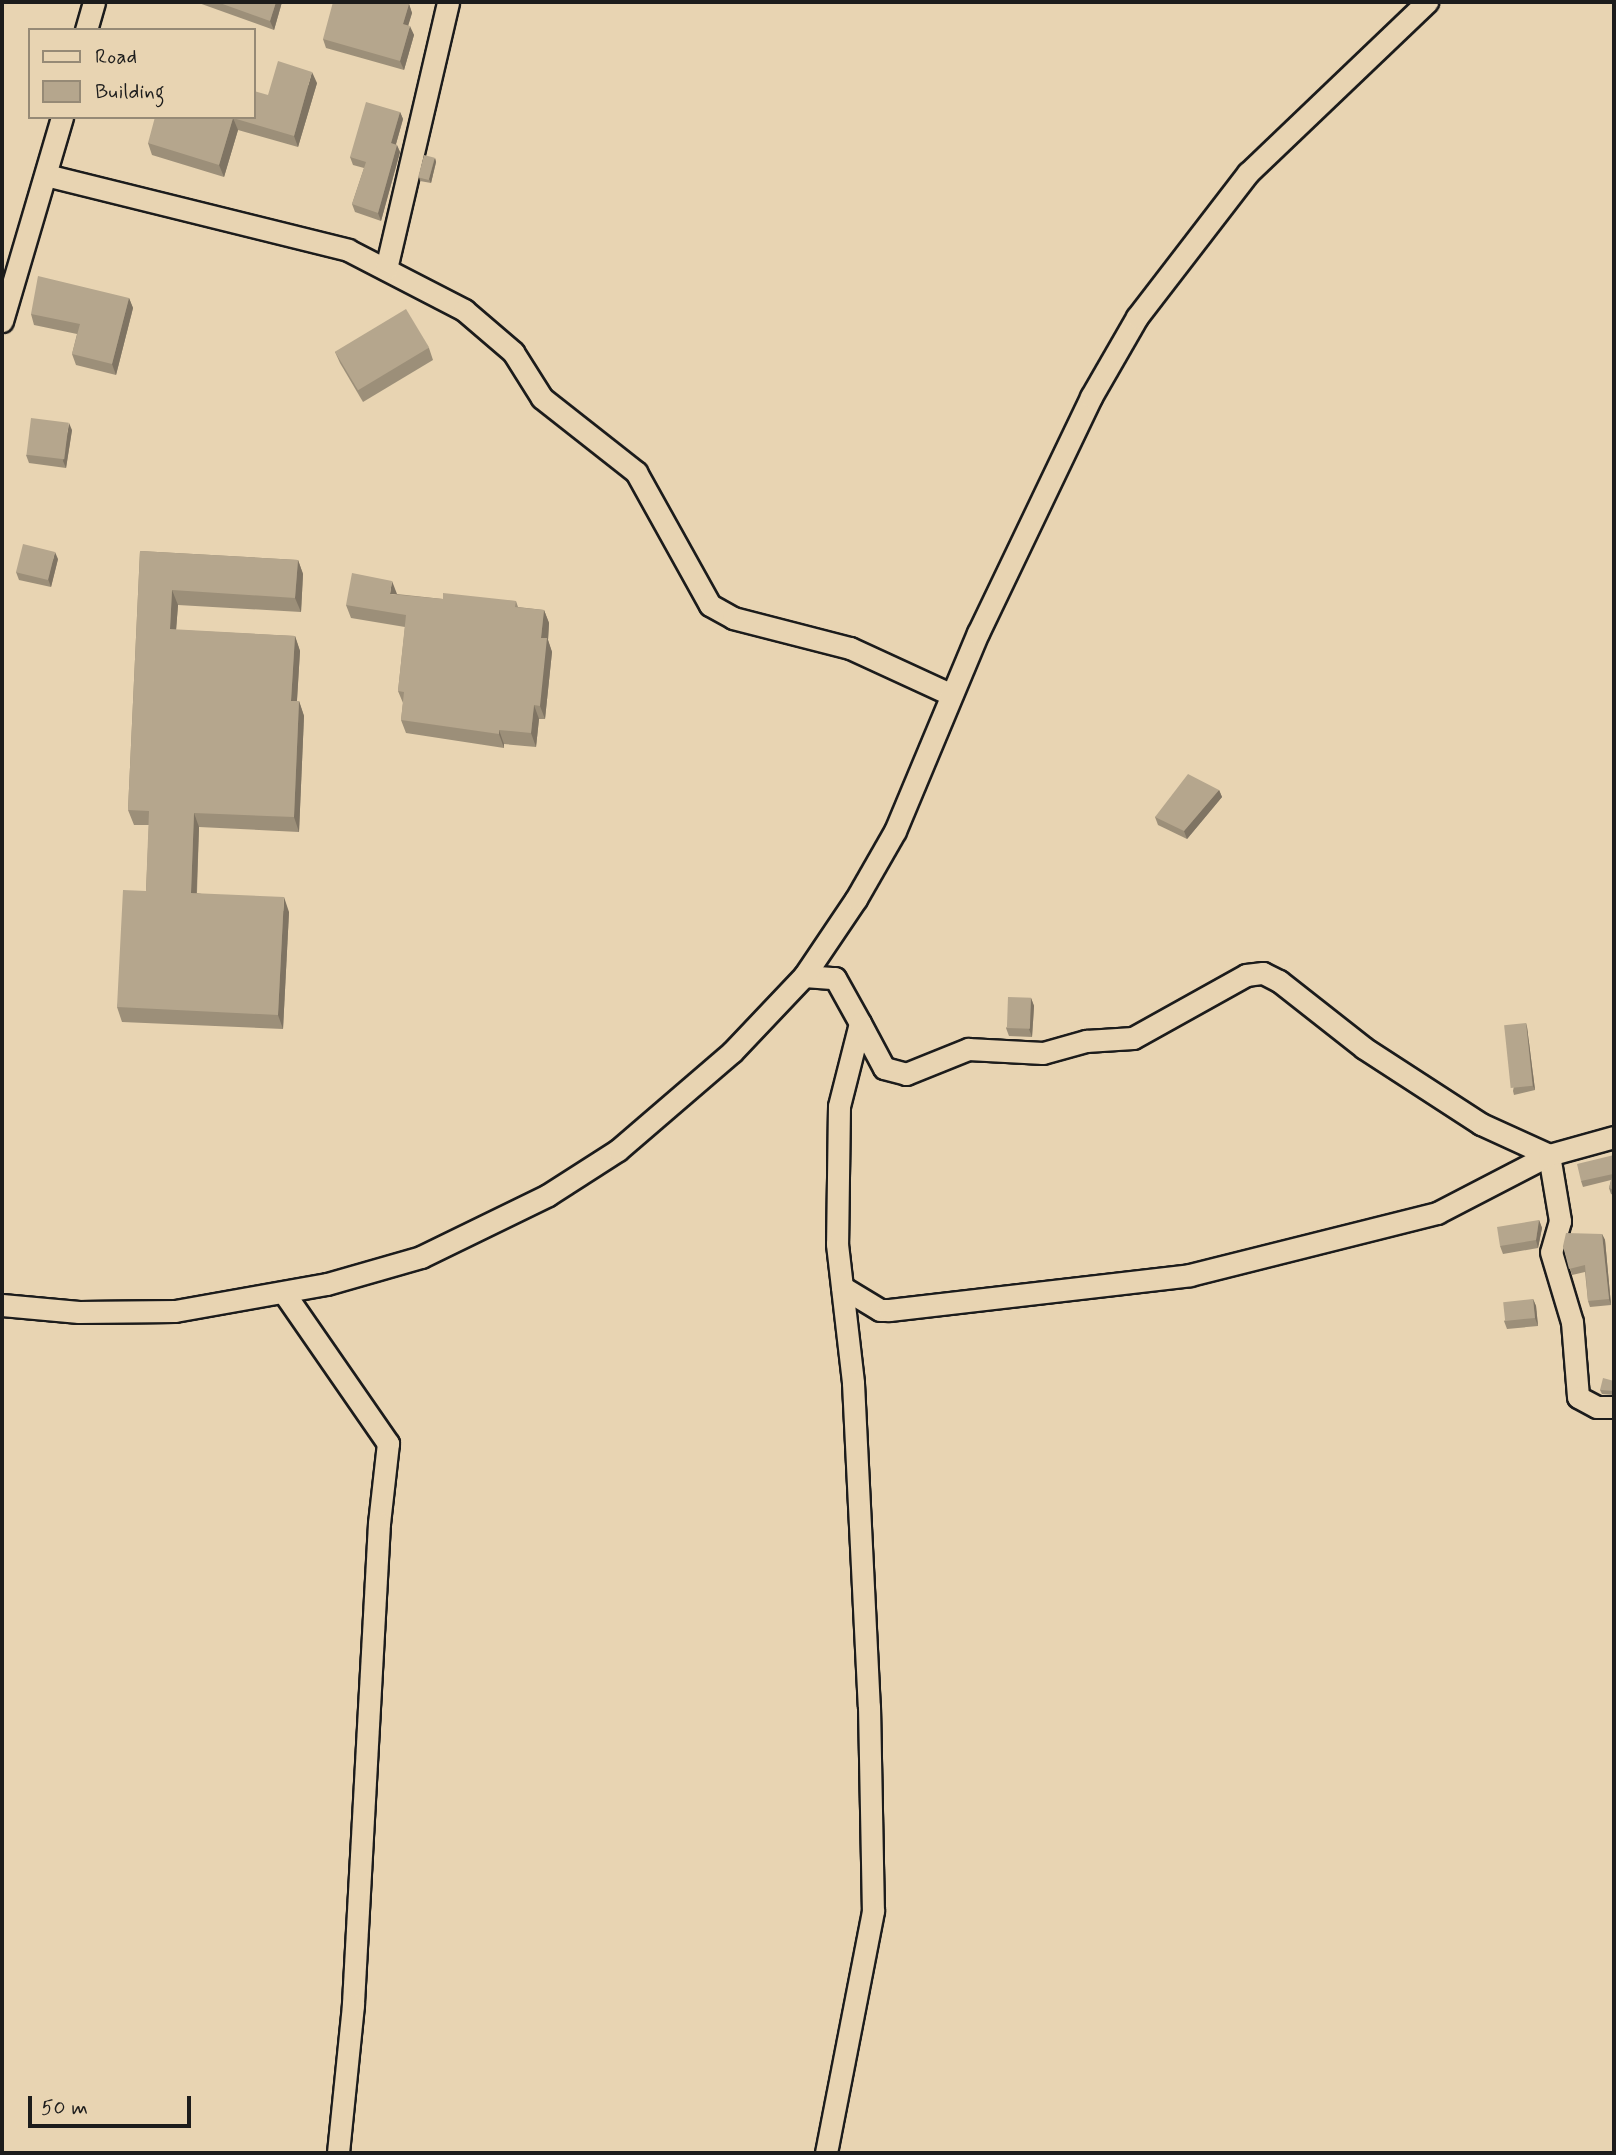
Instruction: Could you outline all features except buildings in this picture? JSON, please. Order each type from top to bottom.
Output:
[{"type":"street","points":[[87,28],[94,2]]},
{"type":"street","points":[[386,269],[448,2]]},
{"type":"street","points":[[2,1305],[79,1312],[175,1311],[284,1293],[421,1257],[548,1195],[618,1150],[674,1104],[803,976],[856,900],[895,831],[950,694],[1110,359],[1171,266],[1248,173],[1427,2]]},
{"type":"street","points":[[2,321],[61,119]]},
{"type":"street","points":[[46,175],[305,236],[386,269],[464,310],[513,352],[542,398],[636,472],[710,605],[733,618],[850,648],[950,694]]},
{"type":"street","points":[[803,976],[835,978],[884,1068],[906,1074],[968,1049],[1043,1053],[1086,1041],[1133,1038],[1219,986],[1263,973],[1288,987],[1364,1048],[1481,1124],[1549,1155]]},
{"type":"street","points":[[826,2153],[873,1911],[869,1706],[853,1383],[842,1287],[837,1127],[860,1023]]},
{"type":"street","points":[[842,1287],[880,1310],[889,1310],[1189,1275],[1437,1213],[1549,1155],[1614,1136]]},
{"type":"street","points":[[1549,1155],[1560,1213],[1551,1252],[1572,1322],[1578,1397],[1597,1407],[1614,1407]]},
{"type":"street","points":[[284,1293],[388,1443],[379,1523],[353,2005],[338,2153]]}]
